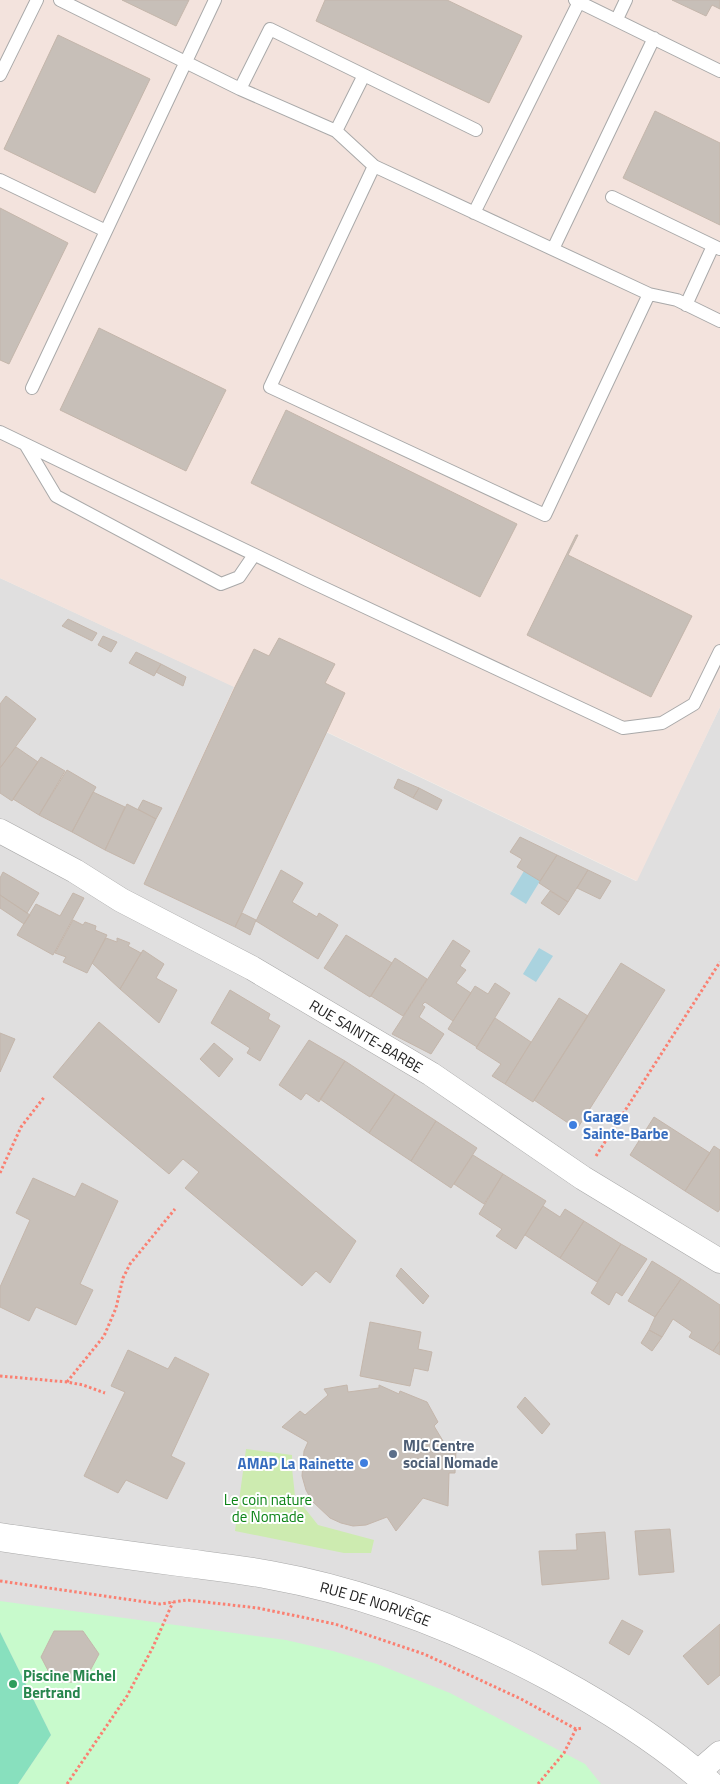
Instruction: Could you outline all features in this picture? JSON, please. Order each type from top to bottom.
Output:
[{"type":"street","name":"RUE SAINTE-BARBE","points":[[0,832],[75,871],[121,900],[252,968],[431,1074],[583,1178],[720,1261]]},
{"type":"street","name":"RUE DE NORVÈGE","points":[[0,1537],[271,1575],[342,1591],[389,1605],[450,1629],[517,1659],[591,1699],[635,1726],[703,1778]]},
{"type":"street","points":[[703,1778],[720,1753]]},
{"type":"lane","points":[[0,75],[37,0]]},
{"type":"lane","points":[[60,0],[240,89],[336,132],[374,166],[649,294],[677,300],[720,322]]},
{"type":"lane","points":[[32,388],[216,0]]},
{"type":"lane","points":[[617,19],[626,0]]},
{"type":"lane","points":[[474,213],[577,1],[720,71]]},
{"type":"lane","points":[[240,89],[270,29],[476,130]]},
{"type":"lane","points":[[553,249],[654,38]]},
{"type":"lane","points":[[336,132],[364,75]]},
{"type":"lane","points":[[374,166],[270,387],[323,412],[545,515],[649,294]]},
{"type":"lane","points":[[0,180],[106,231]]},
{"type":"lane","points":[[612,197],[716,247],[686,305]]},
{"type":"lane","points":[[0,432],[254,555],[624,728],[662,723],[694,704],[720,651]]},
{"type":"lane","points":[[25,444],[56,496],[221,584],[239,577],[254,555]]},
{"type":"path","points":[[583,1178],[720,962]]},
{"type":"path","points":[[0,1173],[20,1127],[45,1096]]},
{"type":"path","points":[[67,1382],[104,1336],[116,1308],[123,1278],[130,1264],[175,1209]]},
{"type":"path","points":[[0,1376],[67,1382],[83,1385],[106,1394]]},
{"type":"path","points":[[0,1581],[160,1604],[187,1600],[258,1608],[335,1624],[424,1654],[521,1698],[576,1729]]},
{"type":"path","points":[[67,1784],[127,1696],[153,1647],[173,1602]]},
{"type":"path","points":[[538,1784],[564,1753],[591,1699]]},
{"type":"shaded area","points":[[0,0],[720,0],[720,707],[637,881],[327,732],[235,927],[144,884],[234,687],[0,578]]},
{"type":"shaded area","points":[[0,578],[235,687],[144,884],[235,927],[326,732],[636,881],[720,707],[720,1784],[0,1784]]},
{"type":"green space","name":"Le coin nature de Nomade","points":[[246,1449],[292,1455],[295,1496],[318,1525],[374,1540],[371,1553],[344,1553],[235,1531]]},
{"type":"green space","points":[[0,1601],[286,1640],[377,1664],[450,1693],[585,1764],[601,1784],[18,1784],[51,1735],[0,1632]]},
{"type":"green space","name":"Piscine Michel Bertrand","points":[[0,1632],[51,1735],[18,1784],[0,1784]]},
{"type":"water","points":[[524,871],[540,881],[526,904],[510,894]]},
{"type":"water","points":[[539,948],[553,956],[536,982],[523,974]]},
{"type":"building","points":[[122,0],[189,0],[176,26]]},
{"type":"building","points":[[325,0],[447,0],[522,36],[489,103],[316,21]]},
{"type":"building","points":[[672,0],[720,0],[720,9],[712,5],[706,16]]},
{"type":"building","points":[[58,35],[150,79],[95,193],[4,149]]},
{"type":"building","points":[[655,111],[720,143],[720,225],[623,178]]},
{"type":"building","points":[[0,208],[68,243],[9,364],[0,360]]},
{"type":"building","points":[[99,328],[226,390],[186,471],[60,410]]},
{"type":"building","points":[[286,410],[517,524],[480,597],[251,483]]},
{"type":"building","points":[[576,535],[578,535],[568,555],[692,616],[651,697],[527,635]]},
{"type":"building","points":[[68,619],[97,633],[92,641],[62,626]]},
{"type":"building","points":[[103,636],[117,642],[111,652],[98,645]]},
{"type":"building","points":[[279,638],[335,664],[325,683],[345,693],[235,927],[144,884],[254,649],[269,656]]},
{"type":"building","points":[[136,652],[161,664],[154,676],[129,663]]},
{"type":"building","points":[[161,664],[186,677],[183,686],[156,672]]},
{"type":"building","points":[[6,696],[36,719],[0,768],[0,704]]},
{"type":"building","points":[[16,747],[38,762],[12,801],[0,793],[0,768]]},
{"type":"building","points":[[41,757],[65,771],[39,815],[13,799]]},
{"type":"building","points":[[67,770],[96,787],[72,832],[39,815]]},
{"type":"building","points":[[398,779],[419,788],[413,798],[394,788]]},
{"type":"building","points":[[419,788],[442,800],[437,810],[413,798]]},
{"type":"building","points":[[93,792],[125,807],[105,850],[72,832]]},
{"type":"building","points":[[143,800],[162,808],[156,819],[138,809]]},
{"type":"building","points":[[127,804],[156,819],[134,864],[105,850]]},
{"type":"building","points":[[520,837],[557,855],[540,881],[517,867],[522,859],[510,852]]},
{"type":"building","points":[[557,855],[588,870],[568,902],[539,883]]},
{"type":"building","points":[[281,870],[303,883],[292,902],[317,917],[319,913],[338,925],[318,959],[256,921]]},
{"type":"building","points":[[588,870],[611,881],[600,899],[577,888]]},
{"type":"building","points":[[3,872],[39,893],[27,913],[0,895],[0,878]]},
{"type":"building","points":[[550,891],[568,902],[559,915],[541,903]]},
{"type":"building","points":[[73,893],[84,898],[53,955],[17,935],[36,904],[60,916]]},
{"type":"building","points":[[0,895],[30,915],[24,924],[0,908]]},
{"type":"building","points":[[242,913],[256,920],[250,935],[235,927]]},
{"type":"building","points":[[73,920],[83,925],[85,922],[96,926],[95,930],[107,935],[87,973],[63,962],[66,957],[55,953]]},
{"type":"building","points":[[346,935],[392,963],[370,997],[324,968]]},
{"type":"building","points":[[106,938],[117,942],[117,938],[130,943],[128,946],[141,953],[120,989],[92,963]]},
{"type":"building","points":[[453,940],[470,951],[460,966],[466,970],[456,983],[471,993],[453,1021],[425,1002],[422,1005],[425,1007],[419,1017],[444,1034],[431,1054],[392,1034]]},
{"type":"building","points":[[143,950],[164,964],[156,978],[177,990],[159,1023],[120,989]]},
{"type":"building","points":[[395,958],[427,979],[403,1016],[371,996]]},
{"type":"building","points":[[621,963],[665,990],[577,1129],[534,1100]]},
{"type":"building","points":[[495,983],[510,993],[477,1047],[448,1029],[475,986],[488,994]]},
{"type":"building","points":[[230,990],[270,1014],[268,1019],[280,1026],[260,1061],[247,1053],[250,1048],[211,1023]]},
{"type":"building","points":[[559,998],[588,1016],[533,1102],[505,1084]]},
{"type":"building","points":[[495,1018],[531,1042],[505,1084],[492,1076],[501,1064],[476,1048]]},
{"type":"building","points":[[99,1022],[356,1241],[330,1283],[316,1271],[302,1286],[185,1188],[199,1172],[183,1159],[169,1174],[53,1077]]},
{"type":"building","points":[[0,1033],[15,1039],[0,1072]]},
{"type":"building","points":[[309,1040],[345,1061],[319,1102],[306,1093],[301,1100],[279,1085]]},
{"type":"building","points":[[214,1043],[233,1059],[219,1077],[200,1059]]},
{"type":"building","points":[[345,1061],[395,1094],[369,1133],[320,1099]]},
{"type":"building","points":[[395,1094],[436,1121],[411,1161],[369,1133]]},
{"type":"building","points":[[654,1117],[710,1153],[685,1191],[630,1155]]},
{"type":"building","points":[[436,1121],[477,1148],[451,1188],[411,1161]]},
{"type":"building","points":[[714,1146],[720,1150],[720,1209],[718,1212],[685,1191]]},
{"type":"building","points":[[473,1155],[503,1174],[484,1204],[454,1184]]},
{"type":"building","points":[[503,1174],[546,1201],[516,1249],[496,1236],[502,1229],[479,1214]]},
{"type":"building","points":[[33,1178],[75,1197],[82,1183],[118,1201],[80,1284],[93,1290],[76,1325],[36,1307],[29,1321],[0,1307],[0,1287],[30,1220],[16,1213]]},
{"type":"building","points":[[543,1206],[560,1217],[565,1209],[584,1221],[560,1258],[525,1235]]},
{"type":"building","points":[[584,1221],[621,1244],[597,1282],[560,1258]]},
{"type":"building","points":[[621,1244],[647,1259],[622,1296],[616,1292],[609,1305],[591,1293]]},
{"type":"building","points":[[652,1261],[681,1279],[655,1317],[628,1301]]},
{"type":"building","points":[[401,1268],[429,1296],[423,1304],[396,1276]]},
{"type":"building","points":[[681,1279],[720,1305],[720,1341],[713,1351],[689,1337],[692,1332],[673,1319],[662,1337],[649,1330],[655,1317]]},
{"type":"building","points":[[370,1322],[421,1332],[418,1349],[432,1352],[428,1371],[414,1368],[410,1386],[360,1376]]},
{"type":"building","points":[[649,1330],[662,1337],[652,1351],[641,1343]]},
{"type":"building","points":[[720,1341],[720,1355],[713,1351]]},
{"type":"building","points":[[128,1350],[168,1369],[175,1357],[209,1374],[171,1456],[185,1463],[167,1499],[126,1480],[118,1493],[84,1476],[125,1392],[111,1386]]},
{"type":"building","points":[[347,1385],[348,1392],[379,1388],[379,1385],[399,1394],[400,1391],[427,1402],[438,1422],[434,1426],[449,1451],[456,1450],[455,1473],[449,1473],[448,1506],[423,1498],[396,1531],[387,1517],[366,1525],[353,1526],[341,1523],[330,1518],[312,1501],[302,1476],[304,1451],[308,1442],[282,1427],[300,1411],[305,1415],[328,1395],[324,1389]]},
{"type":"building","points":[[525,1397],[550,1424],[542,1434],[517,1407]]},
{"type":"building","points":[[670,1529],[674,1572],[639,1575],[635,1531]]},
{"type":"building","points":[[605,1532],[609,1579],[542,1585],[539,1551],[577,1550],[576,1534]]},
{"type":"building","points":[[622,1620],[643,1631],[629,1655],[609,1643]]},
{"type":"building","points":[[720,1624],[720,1675],[708,1685],[683,1656]]},
{"type":"building","points":[[54,1631],[83,1631],[99,1654],[84,1682],[54,1682],[41,1657]]},
{"type":"place","name":"Garage Sainte-Barbe","points":[[573,1125]]},
{"type":"place","name":"MJC Centre social Nomade","points":[[393,1454]]},
{"type":"place","name":"AMAP La Rainette","points":[[364,1463]]},
{"type":"place","name":"Piscine Michel Bertrand","points":[[13,1684]]}]
